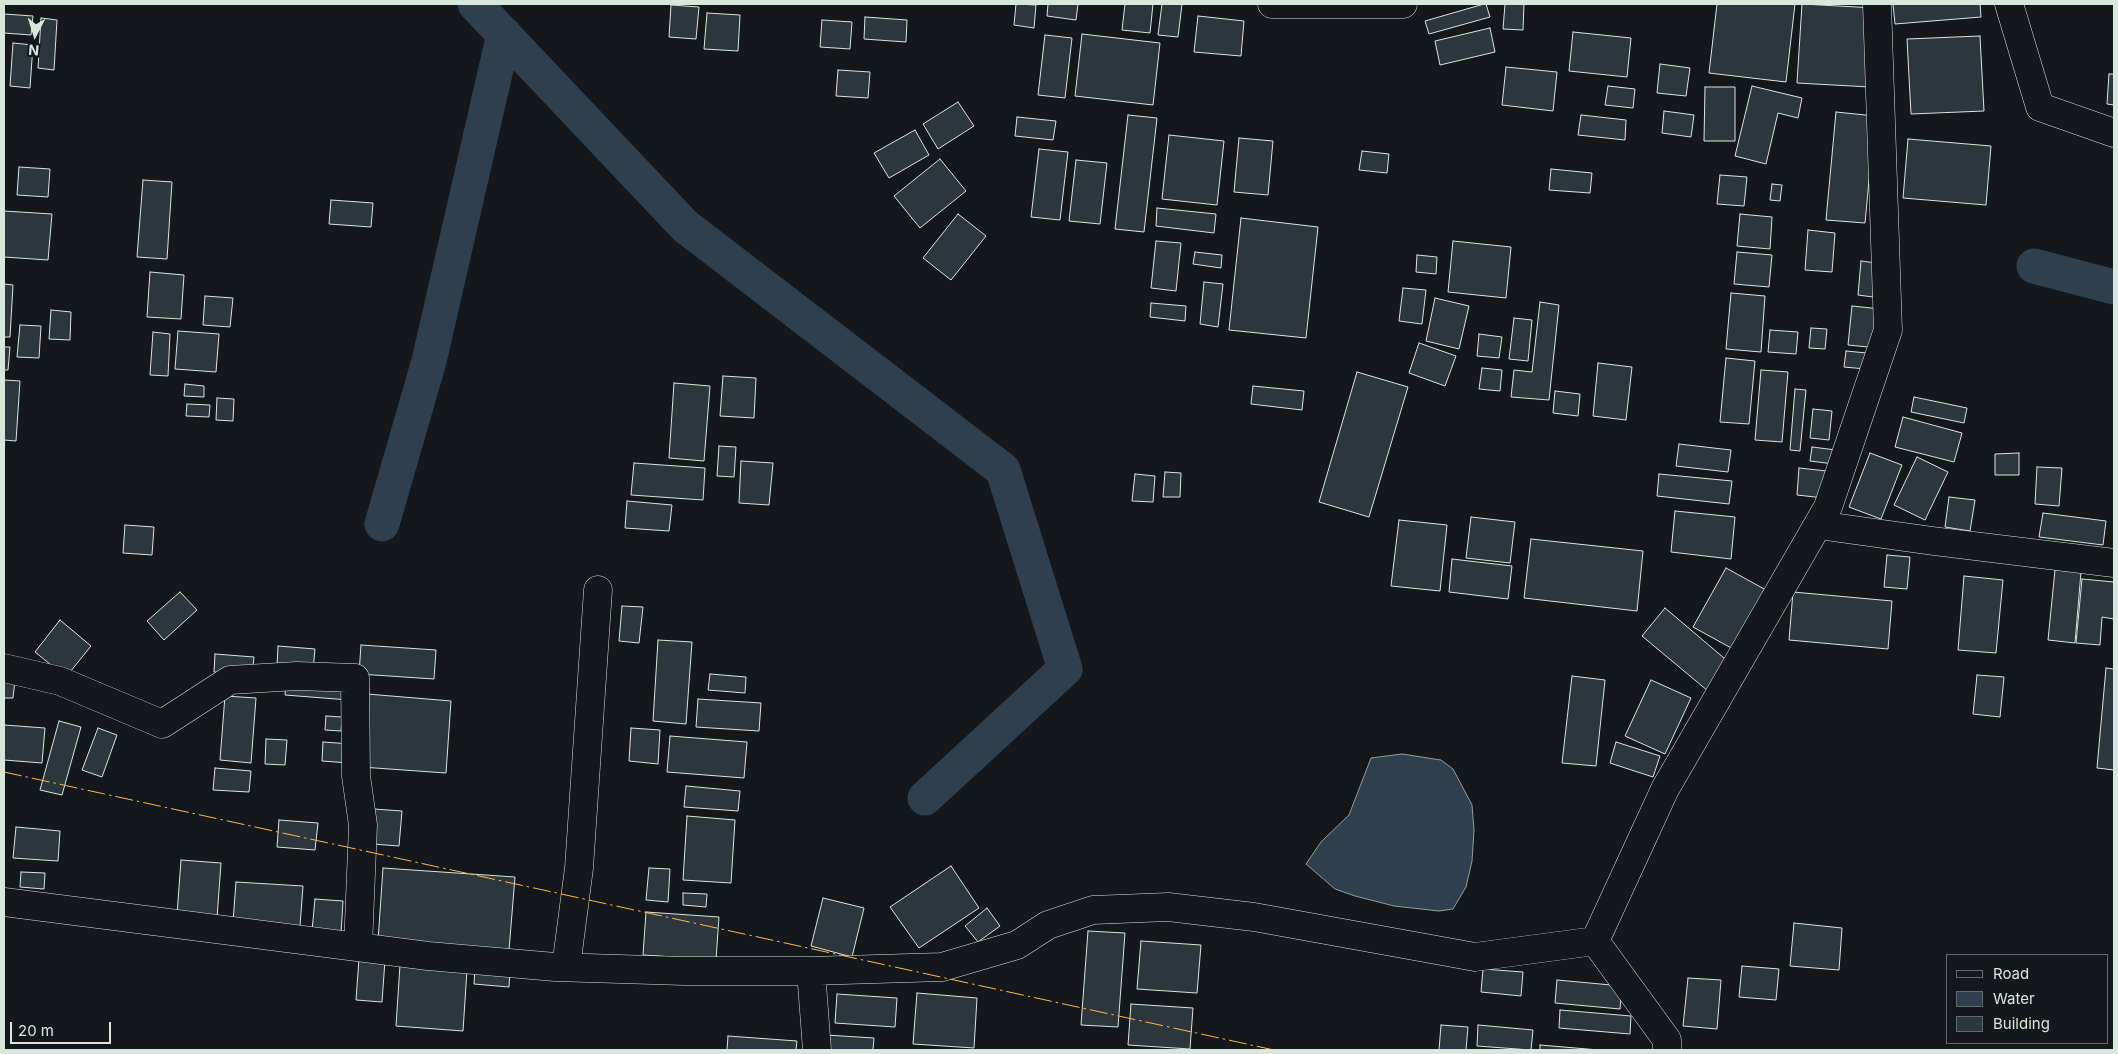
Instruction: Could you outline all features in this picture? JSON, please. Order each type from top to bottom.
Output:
[{"type":"street","points":[[1272,4],[1403,4]]},
{"type":"street","points":[[1595,941],[1665,789],[1828,507],[1888,330],[1877,4]]},
{"type":"street","points":[[2010,4],[2040,107],[2114,133]]},
{"type":"street","points":[[1818,525],[2114,563]]},
{"type":"street","points":[[566,967],[580,868],[598,590]]},
{"type":"street","points":[[4,668],[60,681],[162,724],[230,680],[297,676],[355,678],[356,776],[363,825],[358,947]]},
{"type":"street","points":[[4,902],[428,956],[566,967],[684,971],[811,971],[942,967],[1017,945],[1048,925],[1093,910],[1168,907],[1254,917],[1475,957],[1595,941]]},
{"type":"street","points":[[1595,941],[1667,1040],[1667,1050]]},
{"type":"street","points":[[811,971],[817,1050]]},
{"type":"water","points":[[1402,754],[1441,760],[1453,769],[1472,805],[1474,830],[1472,861],[1466,887],[1453,909],[1439,911],[1394,906],[1355,896],[1335,889],[1306,864],[1321,842],[1349,815],[1371,758]]},
{"type":"building","points":[[1016,4],[1036,5],[1034,28],[1014,25]]},
{"type":"building","points":[[1048,4],[1078,4],[1076,20],[1047,16]]},
{"type":"building","points":[[1125,4],[1153,4],[1150,33],[1122,30]]},
{"type":"building","points":[[1162,4],[1182,4],[1178,37],[1158,35]]},
{"type":"building","points":[[1486,4],[1490,17],[1429,34],[1425,21]]},
{"type":"building","points":[[1505,4],[1524,4],[1523,30],[1503,29]]},
{"type":"building","points":[[1717,4],[1795,4],[1786,82],[1709,73]]},
{"type":"building","points":[[1802,4],[1875,8],[1870,87],[1797,83]]},
{"type":"building","points":[[1893,4],[1980,4],[1981,17],[1895,24]]},
{"type":"building","points":[[671,5],[699,7],[696,39],[669,37]]},
{"type":"building","points":[[707,13],[740,15],[738,51],[704,49]]},
{"type":"building","points":[[4,14],[33,16],[31,35],[4,33]]},
{"type":"building","points":[[1198,16],[1244,21],[1241,56],[1194,52]]},
{"type":"building","points":[[865,17],[907,20],[906,42],[864,39]]},
{"type":"building","points":[[41,18],[57,20],[54,70],[38,68]]},
{"type":"building","points":[[822,20],[852,22],[850,49],[820,47]]},
{"type":"building","points":[[1490,28],[1495,52],[1440,65],[1435,41]]},
{"type":"building","points":[[1573,32],[1631,38],[1627,77],[1569,71]]},
{"type":"building","points":[[1082,34],[1160,43],[1153,105],[1075,96]]},
{"type":"building","points":[[1045,35],[1072,38],[1065,98],[1038,95]]},
{"type":"building","points":[[1980,36],[1984,111],[1911,114],[1907,39]]},
{"type":"building","points":[[13,43],[33,45],[30,88],[10,86]]},
{"type":"building","points":[[1660,64],[1690,68],[1686,96],[1657,93]]},
{"type":"building","points":[[1506,67],[1557,72],[1553,111],[1502,105]]},
{"type":"building","points":[[838,70],[870,72],[868,98],[836,96]]},
{"type":"building","points":[[2109,74],[2114,74],[2114,105],[2107,104]]},
{"type":"building","points":[[1608,86],[1635,89],[1633,108],[1605,105]]},
{"type":"building","points":[[1752,86],[1802,98],[1798,118],[1778,113],[1766,164],[1735,156]]},
{"type":"building","points":[[1705,87],[1735,87],[1735,141],[1704,141]]},
{"type":"building","points":[[958,102],[974,126],[938,149],[923,124]]},
{"type":"building","points":[[1664,111],[1694,115],[1691,137],[1662,133]]},
{"type":"building","points":[[1836,112],[1875,116],[1865,223],[1826,220]]},
{"type":"building","points":[[1128,115],[1157,118],[1144,232],[1115,229]]},
{"type":"building","points":[[1581,115],[1626,120],[1625,140],[1578,135]]},
{"type":"building","points":[[1017,117],[1056,121],[1053,140],[1015,136]]},
{"type":"building","points":[[915,130],[929,155],[889,178],[874,153]]},
{"type":"building","points":[[1169,135],[1224,141],[1217,205],[1162,199]]},
{"type":"building","points":[[1239,138],[1273,141],[1268,195],[1234,192]]},
{"type":"building","points":[[1908,139],[1991,146],[1986,205],[1903,198]]},
{"type":"building","points":[[1039,149],[1068,152],[1060,220],[1031,217]]},
{"type":"building","points":[[1362,151],[1389,154],[1387,173],[1359,170]]},
{"type":"building","points":[[940,159],[966,191],[920,228],[894,196]]},
{"type":"building","points":[[1076,160],[1107,163],[1100,224],[1069,221]]},
{"type":"building","points":[[19,167],[50,169],[48,197],[17,195]]},
{"type":"building","points":[[1551,169],[1592,173],[1590,193],[1549,190]]},
{"type":"building","points":[[1720,175],[1747,177],[1744,206],[1717,204]]},
{"type":"building","points":[[143,180],[172,182],[167,259],[137,257]]},
{"type":"building","points":[[1772,184],[1782,185],[1780,201],[1770,200]]},
{"type":"building","points":[[331,200],[373,203],[371,227],[329,224]]},
{"type":"building","points":[[1157,208],[1216,214],[1214,233],[1156,226]]},
{"type":"building","points":[[4,211],[52,214],[48,260],[4,257]]},
{"type":"building","points":[[958,214],[986,236],[951,280],[923,258]]},
{"type":"building","points":[[1740,214],[1772,217],[1770,249],[1737,246]]},
{"type":"building","points":[[1241,218],[1318,227],[1306,338],[1229,330]]},
{"type":"building","points":[[1808,230],[1835,233],[1832,272],[1805,270]]},
{"type":"building","points":[[1156,241],[1181,243],[1176,291],[1151,288]]},
{"type":"building","points":[[1453,241],[1511,247],[1506,298],[1448,292]]},
{"type":"building","points":[[1195,252],[1222,255],[1221,268],[1193,264]]},
{"type":"building","points":[[1737,252],[1772,255],[1769,287],[1734,284]]},
{"type":"building","points":[[1417,255],[1437,257],[1436,274],[1416,272]]},
{"type":"building","points":[[1861,261],[1876,263],[1873,297],[1858,295]]},
{"type":"building","points":[[150,272],[184,275],[181,319],[147,317]]},
{"type":"building","points":[[1204,282],[1223,284],[1218,327],[1200,324]]},
{"type":"building","points":[[4,284],[13,285],[10,337],[4,337]]},
{"type":"building","points":[[1403,288],[1426,290],[1422,324],[1399,321]]},
{"type":"building","points":[[1731,293],[1765,296],[1761,352],[1726,349]]},
{"type":"building","points":[[205,296],[233,298],[230,327],[203,325]]},
{"type":"building","points":[[1435,298],[1469,306],[1459,349],[1426,341]]},
{"type":"building","points":[[1540,302],[1559,305],[1549,400],[1511,397],[1514,370],[1532,372]]},
{"type":"building","points":[[1151,303],[1186,306],[1185,321],[1150,317]]},
{"type":"building","points":[[1852,306],[1881,309],[1878,348],[1848,345]]},
{"type":"building","points":[[51,310],[71,312],[70,340],[49,339]]},
{"type":"building","points":[[1514,318],[1532,320],[1528,361],[1509,359]]},
{"type":"building","points":[[20,325],[41,326],[39,358],[17,357]]},
{"type":"building","points":[[1811,328],[1827,329],[1825,349],[1809,348]]},
{"type":"building","points":[[1770,330],[1798,332],[1796,354],[1768,352]]},
{"type":"building","points":[[178,331],[219,334],[216,372],[175,369]]},
{"type":"building","points":[[153,332],[170,334],[168,376],[150,375]]},
{"type":"building","points":[[1479,334],[1502,337],[1499,358],[1477,356]]},
{"type":"building","points":[[1419,343],[1456,356],[1445,386],[1409,373]]},
{"type":"building","points":[[4,347],[10,347],[8,370],[4,370]]},
{"type":"building","points":[[1846,351],[1867,353],[1866,369],[1844,367]]},
{"type":"building","points":[[1726,358],[1755,361],[1749,424],[1720,422]]},
{"type":"building","points":[[1598,363],[1632,367],[1626,420],[1593,416]]},
{"type":"building","points":[[1482,368],[1502,370],[1500,391],[1479,389]]},
{"type":"building","points":[[1761,370],[1788,372],[1782,442],[1755,440]]},
{"type":"building","points":[[1357,372],[1408,387],[1369,517],[1319,502]]},
{"type":"building","points":[[723,376],[756,378],[754,418],[720,416]]},
{"type":"building","points":[[4,380],[20,381],[16,441],[4,440]]},
{"type":"building","points":[[674,383],[710,386],[704,461],[669,458]]},
{"type":"building","points":[[185,384],[204,386],[204,397],[184,396]]},
{"type":"building","points":[[1253,386],[1304,391],[1302,410],[1251,404]]},
{"type":"building","points":[[1795,389],[1806,390],[1800,451],[1790,450]]},
{"type":"building","points":[[1555,391],[1580,394],[1578,416],[1553,413]]},
{"type":"building","points":[[1914,397],[1967,408],[1964,423],[1911,412]]},
{"type":"building","points":[[217,398],[234,399],[233,421],[216,420]]},
{"type":"building","points":[[187,404],[210,405],[209,417],[186,416]]},
{"type":"building","points":[[1813,409],[1832,411],[1829,440],[1810,438]]},
{"type":"building","points":[[1903,417],[1962,433],[1954,462],[1895,447]]},
{"type":"building","points":[[1679,444],[1731,450],[1728,472],[1676,466]]},
{"type":"building","points":[[719,446],[736,447],[734,477],[717,476]]},
{"type":"building","points":[[1812,447],[1836,450],[1834,464],[1810,461]]},
{"type":"building","points":[[1870,453],[1902,465],[1881,519],[1849,507]]},
{"type":"building","points":[[2019,453],[2019,475],[1995,475],[1995,454]]},
{"type":"building","points":[[1917,457],[1948,472],[1925,520],[1894,505]]},
{"type":"building","points":[[741,461],[773,463],[769,505],[739,503]]},
{"type":"building","points":[[634,463],[705,468],[703,500],[631,495]]},
{"type":"building","points":[[2037,467],[2062,468],[2059,506],[2035,504]]},
{"type":"building","points":[[1799,468],[1827,471],[1824,498],[1797,495]]},
{"type":"building","points":[[1165,472],[1181,473],[1180,497],[1163,497]]},
{"type":"building","points":[[1135,474],[1155,476],[1153,502],[1132,501]]},
{"type":"building","points":[[1659,474],[1732,481],[1729,504],[1657,496]]},
{"type":"building","points":[[1949,497],[1975,500],[1970,531],[1945,527]]},
{"type":"building","points":[[627,501],[672,505],[669,531],[625,528]]},
{"type":"building","points":[[1675,511],[1735,517],[1731,559],[1671,552]]},
{"type":"building","points":[[2043,513],[2106,521],[2103,545],[2039,537]]},
{"type":"building","points":[[1471,517],[1515,522],[1510,563],[1466,558]]},
{"type":"building","points":[[1399,520],[1447,525],[1440,591],[1391,586]]},
{"type":"building","points":[[125,525],[154,527],[152,555],[123,553]]},
{"type":"building","points":[[1531,539],[1643,551],[1637,611],[1524,598]]},
{"type":"building","points":[[1887,555],[1910,557],[1907,589],[1884,587]]},
{"type":"building","points":[[1452,559],[1512,566],[1508,599],[1449,592]]},
{"type":"building","points":[[1726,568],[1766,590],[1733,649],[1693,627]]},
{"type":"building","points":[[2055,570],[2081,572],[2075,643],[2048,640]]},
{"type":"building","points":[[1964,576],[2003,580],[1996,653],[1958,650]]},
{"type":"building","points":[[2082,579],[2114,582],[2114,619],[2102,617],[2100,645],[2076,643]]},
{"type":"building","points":[[180,592],[197,610],[164,640],[147,621]]},
{"type":"building","points":[[1793,592],[1892,601],[1888,649],[1789,640]]},
{"type":"building","points":[[622,606],[643,607],[639,643],[619,641]]},
{"type":"building","points":[[1665,608],[1731,664],[1708,691],[1642,636]]},
{"type":"building","points":[[60,620],[91,646],[66,677],[35,652]]},
{"type":"building","points":[[658,640],[692,642],[686,724],[653,721]]},
{"type":"building","points":[[361,645],[436,650],[434,679],[359,674]]},
{"type":"building","points":[[278,646],[315,649],[313,670],[277,667]]},
{"type":"building","points":[[215,654],[254,657],[252,675],[214,672]]},
{"type":"building","points":[[2106,668],[2114,669],[2114,770],[2097,768]]},
{"type":"building","points":[[710,674],[746,677],[745,693],[708,690]]},
{"type":"building","points":[[1977,675],[2004,677],[2000,717],[1973,714]]},
{"type":"building","points":[[1572,676],[1605,680],[1596,766],[1562,763]]},
{"type":"building","points":[[4,679],[15,680],[13,698],[4,698]]},
{"type":"building","points":[[1651,680],[1691,698],[1665,754],[1625,736]]},
{"type":"building","points":[[286,683],[350,687],[349,700],[285,695]]},
{"type":"building","points":[[367,694],[451,701],[446,773],[361,767]]},
{"type":"building","points":[[225,696],[256,698],[251,763],[220,760]]},
{"type":"building","points":[[698,699],[761,703],[759,731],[696,727]]},
{"type":"building","points":[[326,716],[342,717],[341,731],[325,730]]},
{"type":"building","points":[[59,721],[81,727],[62,795],[40,790]]},
{"type":"building","points":[[4,725],[45,728],[42,763],[4,760]]},
{"type":"building","points":[[98,728],[117,735],[102,777],[82,770]]},
{"type":"building","points":[[631,728],[660,730],[658,764],[629,761]]},
{"type":"building","points":[[670,736],[747,742],[744,778],[667,772]]},
{"type":"building","points":[[266,739],[287,740],[285,765],[265,764]]},
{"type":"building","points":[[323,742],[351,744],[349,763],[322,761]]},
{"type":"building","points":[[1616,742],[1660,756],[1653,777],[1610,763]]},
{"type":"building","points":[[215,768],[251,771],[249,792],[213,790]]},
{"type":"building","points":[[686,786],[740,791],[738,811],[684,807]]},
{"type":"building","points":[[374,809],[402,811],[399,846],[372,844]]},
{"type":"building","points":[[687,816],[735,820],[731,883],[683,880]]},
{"type":"building","points":[[279,820],[318,823],[315,850],[277,847]]},
{"type":"building","points":[[16,827],[60,831],[58,861],[13,858]]},
{"type":"building","points":[[181,860],[221,863],[217,918],[177,915]]},
{"type":"building","points":[[951,866],[979,908],[919,948],[890,907]]},
{"type":"building","points":[[383,868],[515,877],[509,950],[378,941]]},
{"type":"building","points":[[649,868],[670,869],[668,902],[646,900]]},
{"type":"building","points":[[21,872],[45,873],[44,889],[20,887]]},
{"type":"building","points":[[236,882],[303,886],[300,926],[233,922]]},
{"type":"building","points":[[683,893],[707,894],[706,907],[683,905]]},
{"type":"building","points":[[823,898],[864,908],[852,957],[811,946]]},
{"type":"building","points":[[315,899],[343,901],[341,933],[312,931]]},
{"type":"building","points":[[987,908],[1000,926],[978,942],[965,926]]},
{"type":"building","points":[[646,912],[719,917],[716,960],[643,955]]},
{"type":"building","points":[[1794,923],[1842,928],[1839,970],[1790,966]]},
{"type":"building","points":[[1088,931],[1125,933],[1118,1027],[1081,1025]]},
{"type":"building","points":[[1141,941],[1201,945],[1197,993],[1137,989]]},
{"type":"building","points":[[359,959],[385,960],[382,1002],[356,1000]]},
{"type":"building","points":[[400,965],[467,970],[463,1031],[396,1026]]},
{"type":"building","points":[[1742,966],[1779,969],[1776,1000],[1739,997]]},
{"type":"building","points":[[475,968],[510,970],[509,987],[474,984]]},
{"type":"building","points":[[1483,969],[1523,972],[1521,996],[1481,992]]},
{"type":"building","points":[[1688,978],[1721,980],[1717,1029],[1683,1026]]},
{"type":"building","points":[[1557,980],[1622,986],[1620,1009],[1555,1003]]},
{"type":"building","points":[[917,993],[977,998],[974,1048],[913,1044]]},
{"type":"building","points":[[837,994],[897,998],[895,1027],[835,1023]]},
{"type":"building","points":[[1131,1004],[1193,1008],[1190,1049],[1128,1045]]},
{"type":"building","points":[[1560,1010],[1631,1016],[1630,1034],[1559,1028]]},
{"type":"building","points":[[1441,1025],[1468,1027],[1466,1050],[1439,1050]]},
{"type":"building","points":[[1478,1025],[1533,1030],[1531,1050],[1477,1046]]},
{"type":"building","points":[[826,1035],[874,1038],[873,1050],[825,1050]]},
{"type":"building","points":[[728,1036],[797,1041],[796,1050],[727,1050]]},
{"type":"building","points":[[1540,1045],[1599,1050],[1540,1050]]},
{"type":"waterway","points":[[475,4],[685,226],[1003,470],[1065,669],[925,798]]},
{"type":"waterway","points":[[382,524],[429,361],[504,34]]},
{"type":"waterway","points":[[2034,266],[2114,287]]},
{"type":"power","points":[[4,772],[1274,1050]]}]
